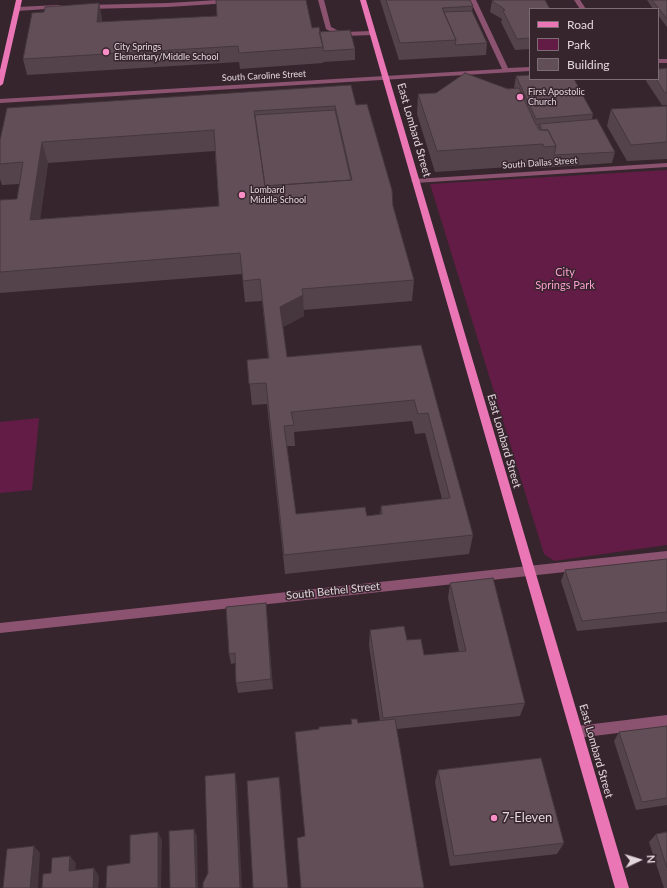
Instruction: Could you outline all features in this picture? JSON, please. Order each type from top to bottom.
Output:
[{"type":"main road","points":[[0,84],[19,0]]},
{"type":"main road","name":"East Lombard Street","points":[[363,0],[622,888]]},
{"type":"street","points":[[76,7],[168,5],[245,0]]},
{"type":"street","points":[[321,0],[328,28],[337,33],[344,34],[372,33]]},
{"type":"street","points":[[473,0],[506,71]]},
{"type":"street","points":[[17,9],[69,7]]},
{"type":"street","name":"South Caroline Street","points":[[0,101],[529,69]]},
{"type":"street","name":"South Dallas Street","points":[[415,181],[618,164],[667,165]]},
{"type":"street","name":"South Bethel Street","points":[[0,628],[667,556]]},
{"type":"street","points":[[577,732],[667,721]]},
{"type":"green space","name":"City Springs Park","points":[[667,170],[667,545],[554,561],[544,554],[430,184]]},
{"type":"green space","points":[[39,418],[32,490],[0,493],[0,422]]},
{"type":"building","points":[[216,0],[306,0],[312,28],[319,27],[323,47],[239,53],[238,46],[23,59],[32,13],[44,12],[45,7],[99,3],[97,22],[217,16]]},
{"type":"building","points":[[386,0],[470,0],[473,6],[442,8],[456,40],[400,43]]},
{"type":"building","points":[[545,0],[549,8],[529,8],[529,38],[517,39],[503,11],[505,10],[492,1]]},
{"type":"building","points":[[652,0],[667,0],[667,19],[659,8]]},
{"type":"building","points":[[472,11],[487,43],[455,45],[456,40],[444,12]]},
{"type":"building","points":[[350,30],[355,49],[323,51],[319,32]]},
{"type":"building","points":[[667,68],[667,93],[665,93],[657,80],[659,80],[659,69]]},
{"type":"building","points":[[465,73],[508,89],[519,88],[536,125],[540,125],[541,127],[537,127],[539,130],[548,130],[556,146],[544,147],[543,144],[437,151],[418,94],[436,93]]},
{"type":"building","points":[[529,75],[529,80],[575,80],[593,114],[536,119],[516,76]]},
{"type":"building","points":[[351,85],[356,105],[367,104],[392,190],[393,206],[414,280],[302,289],[303,295],[280,307],[287,357],[421,345],[473,535],[284,555],[266,383],[249,384],[247,360],[269,358],[260,279],[243,281],[240,253],[0,272],[0,200],[17,199],[23,162],[0,164],[0,140],[7,108]],"holes":[[[335,106],[352,180],[265,186],[254,111]],[[214,130],[219,206],[30,220],[42,142]],[[414,400],[418,414],[428,413],[450,498],[381,506],[382,514],[367,516],[365,507],[296,514],[284,426],[294,425],[291,412]]]},
{"type":"building","points":[[667,106],[667,142],[631,145],[611,109]]},
{"type":"building","points":[[335,110],[351,180],[265,186],[255,115]]},
{"type":"building","points":[[597,119],[615,152],[554,155],[556,146],[548,130],[542,130],[539,124]]},
{"type":"building","points":[[667,559],[667,612],[582,621],[565,570]]},
{"type":"building","points":[[493,578],[525,703],[383,718],[370,630],[404,626],[407,640],[421,639],[424,655],[466,651],[450,583]]},
{"type":"building","points":[[266,603],[271,679],[236,683],[235,653],[229,654],[226,607]]},
{"type":"building","points":[[351,719],[357,719],[358,723],[395,719],[424,888],[301,888],[297,838],[305,836],[295,732],[319,729],[319,727],[352,724]]},
{"type":"building","points":[[667,726],[667,798],[642,802],[619,732]]},
{"type":"building","name":"7-Eleven","points":[[541,758],[564,843],[454,856],[438,770]]},
{"type":"building","points":[[235,773],[240,888],[203,888],[203,883],[208,873],[205,776]]},
{"type":"building","points":[[279,777],[288,888],[253,888],[247,781]]},
{"type":"building","points":[[194,829],[196,888],[170,888],[169,831]]},
{"type":"building","points":[[158,832],[158,888],[106,888],[107,866],[130,863],[130,835]]},
{"type":"building","points":[[667,832],[667,868],[656,834]]},
{"type":"building","points":[[34,846],[30,888],[3,888],[7,849]]},
{"type":"building","points":[[70,856],[69,871],[94,868],[93,888],[42,888],[43,874],[51,873],[52,858]]},
{"type":"place","name":"City Springs Elementary/Middle School","points":[[106,52]]},
{"type":"place","name":"First Apostolic Church","points":[[520,97]]},
{"type":"place","name":"Lombard Middle School","points":[[242,195]]},
{"type":"place","name":"7-Eleven","points":[[494,818]]}]
